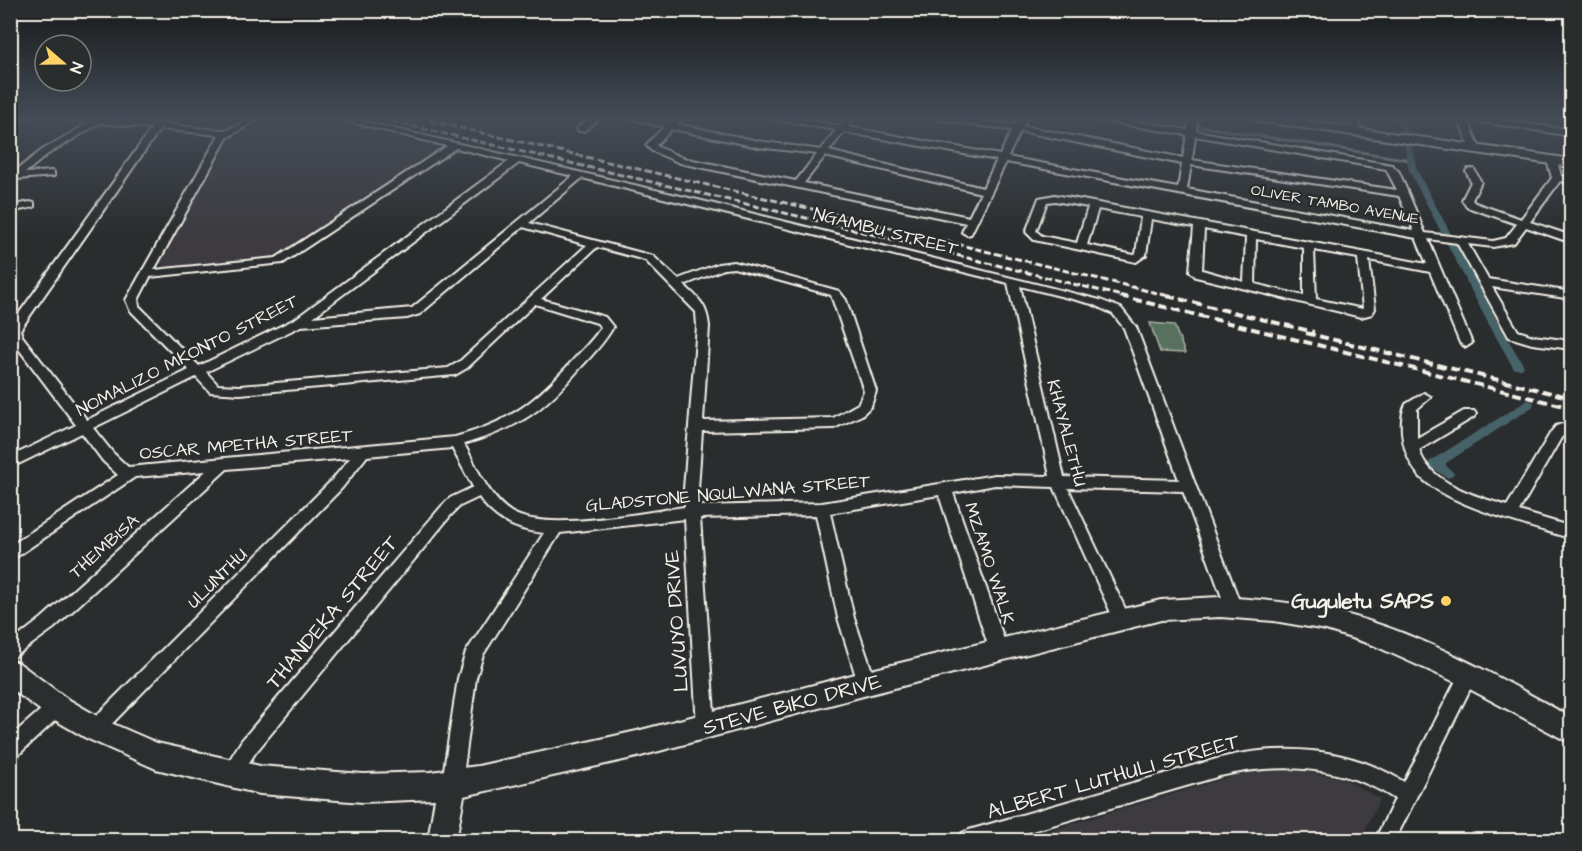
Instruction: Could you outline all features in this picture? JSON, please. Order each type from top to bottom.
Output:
[{"type":"main road","points":[[1529,157],[1572,163]]},
{"type":"main road","name":"STEVE BIKO DRIVE","points":[[10,671],[57,707],[95,729],[156,756],[228,775],[308,785],[363,788],[452,783],[559,763],[706,727],[867,682],[1122,619],[1161,610],[1203,605],[1233,606],[1308,615],[1353,626],[1410,646],[1469,674],[1565,726]]},
{"type":"main road","points":[[442,840],[452,783]]},
{"type":"street","points":[[14,178],[39,157]]},
{"type":"street","name":"OSCAR MPETHA STREET","points":[[136,157],[14,330],[16,337],[120,470],[131,473],[456,442],[525,414],[606,331],[606,324],[601,320],[533,300]]},
{"type":"street","points":[[212,157],[145,274],[133,296],[132,304],[215,389],[227,391],[451,372],[463,365],[595,243]]},
{"type":"street","points":[[145,274],[285,259],[438,157]]},
{"type":"street","name":"NGAMBU STREET","points":[[503,157],[1107,306],[1123,316],[1233,606]]},
{"type":"street","points":[[673,157],[796,186],[973,221]]},
{"type":"street","points":[[796,186],[819,157]]},
{"type":"street","points":[[838,157],[987,192]]},
{"type":"street","name":"OLIVER TAMBO AVENUE","points":[[996,157],[1419,235],[1458,241],[1502,243],[1510,241],[1557,178]]},
{"type":"street","points":[[1149,157],[1403,194]]},
{"type":"street","points":[[1182,191],[1188,157]]},
{"type":"street","points":[[1341,157],[1389,167],[1394,172],[1466,343]]},
{"type":"street","points":[[967,232],[1003,158]]},
{"type":"street","name":"NOMALIZO MKONTO STREET","points":[[10,463],[299,322],[517,160]]},
{"type":"street","points":[[1552,160],[1557,178],[1572,182]]},
{"type":"street","points":[[1472,171],[1476,182],[1468,197],[1468,203],[1572,240]]},
{"type":"street","points":[[14,178],[51,174]]},
{"type":"street","points":[[299,322],[407,314],[416,311],[580,175]]},
{"type":"street","points":[[1146,215],[1141,255],[1136,259],[1038,238],[1031,232],[1044,198],[1054,198],[1094,205],[1434,269]]},
{"type":"street","points":[[10,208],[30,205]]},
{"type":"street","points":[[1081,248],[1094,205]]},
{"type":"street","name":"LUVUYO DRIVE","points":[[522,224],[649,258],[697,304],[704,318],[695,426],[692,512],[706,727]]},
{"type":"street","points":[[1199,225],[1198,273],[1204,277],[1361,313],[1368,311],[1363,256]]},
{"type":"street","points":[[1249,287],[1251,235]]},
{"type":"street","points":[[1458,241],[1484,282],[1510,332],[1516,336],[1572,345]]},
{"type":"street","points":[[1309,246],[1310,301]]},
{"type":"street","points":[[676,284],[722,266],[734,265],[835,293],[840,300],[870,391],[868,403],[863,408],[842,421],[834,423],[695,426]]},
{"type":"street","name":"KHAYALETHU","points":[[1013,282],[1058,481],[1122,619]]},
{"type":"street","points":[[1484,282],[1572,296]]},
{"type":"street","points":[[1424,397],[1411,407],[1408,428],[1419,467],[1434,481],[1463,495],[1572,533]]},
{"type":"street","points":[[1412,448],[1469,414]]},
{"type":"street","points":[[1511,512],[1556,435],[1561,429],[1572,426]]},
{"type":"street","name":"GLADSTONE NQULWANA STREET","points":[[456,442],[481,489],[507,517],[540,527],[555,528],[692,512],[822,509],[989,480],[1188,486]]},
{"type":"street","name":"ULUNTHU","points":[[95,729],[328,492],[363,452]]},
{"type":"street","name":"THEMBISA","points":[[10,653],[48,623],[222,465]]},
{"type":"street","points":[[10,555],[131,473]]},
{"type":"street","name":"MZAMO WALK","points":[[944,488],[999,651]]},
{"type":"street","name":"THANDEKA STREET","points":[[228,775],[257,737],[446,511],[460,499],[481,489]]},
{"type":"street","points":[[822,509],[846,618],[867,682]]},
{"type":"street","points":[[452,783],[467,678],[475,652],[555,528]]},
{"type":"street","points":[[1385,840],[1469,674]]},
{"type":"street","points":[[10,750],[57,707]]},
{"type":"street","name":"ALBERT LUTHULI STREET","points":[[969,840],[1220,767],[1261,759],[1292,759],[1327,763],[1392,784],[1407,795]]},
{"type":"shaded area","points":[[217,157],[431,157],[286,253],[272,258],[164,268],[160,263]]},
{"type":"shaded area","points":[[1291,769],[1344,779],[1380,799],[1360,840],[1018,840],[1247,772]]},
{"type":"green space","points":[[1150,323],[1174,325],[1185,353],[1160,352]]},
{"type":"waterway","points":[[1389,157],[1410,160]]},
{"type":"waterway","points":[[1410,157],[1413,170],[1518,366]]},
{"type":"waterway","points":[[1431,466],[1528,404]]},
{"type":"waterway","points":[[1439,461],[1440,468],[1448,473]]},
{"type":"railway","points":[[543,157],[802,217],[1126,297]]},
{"type":"railway","points":[[585,157],[838,215],[1173,297]]},
{"type":"railway","points":[[1120,296],[1572,408]]},
{"type":"railway","points":[[1167,296],[1314,332]]},
{"type":"railway","points":[[1306,333],[1572,398]]},
{"type":"place","name":"Guguletu SAPS","points":[[1446,601]]}]
